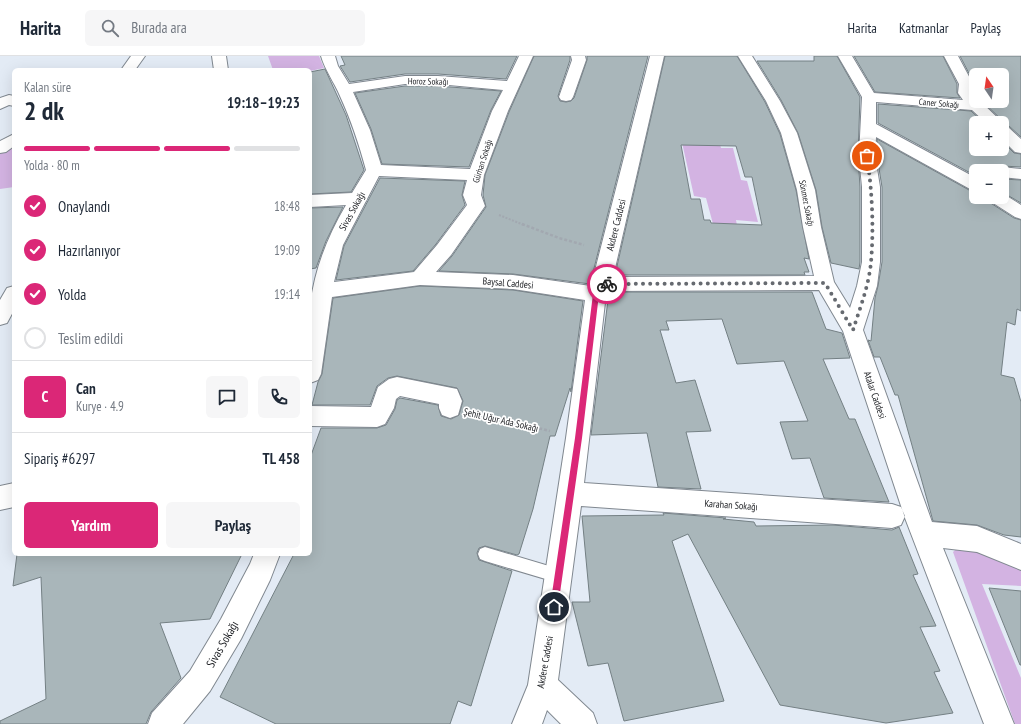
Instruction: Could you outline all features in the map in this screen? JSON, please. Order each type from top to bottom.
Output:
[{"type":"street","points":[[129,68],[138,56]]},
{"type":"street","points":[[219,56],[221,68]]},
{"type":"street","points":[[328,56],[332,68],[345,89],[366,139],[374,170],[476,175]]},
{"type":"street","name":"Gürhan Sokağı","points":[[476,206],[472,195],[476,175],[492,132],[526,56]]},
{"type":"street","points":[[566,98],[579,60],[578,56]]},
{"type":"street","name":"Akdere Caddesi","points":[[527,724],[543,685],[599,289],[657,56]]},
{"type":"street","points":[[745,56],[751,56]]},
{"type":"street","name":"Sönmez Sokağı","points":[[745,56],[773,101],[789,132],[806,190],[812,227],[825,283],[853,330]]},
{"type":"street","points":[[846,56],[869,97],[867,156],[871,187],[871,262],[867,286],[853,330]]},
{"type":"street","name":"Caner Sokağı","points":[[951,56],[966,84],[965,92],[969,97]]},
{"type":"street","name":"Horoz Sokağı","points":[[345,89],[405,80],[438,80],[512,86]]},
{"type":"street","name":"Caner Sokağı","points":[[869,97],[969,105]]},
{"type":"street","points":[[0,104],[9,99],[12,101]]},
{"type":"street","points":[[978,108],[987,116]]},
{"type":"street","points":[[869,126],[918,155],[969,181]]},
{"type":"street","points":[[1009,137],[1021,148]]},
{"type":"street","points":[[0,148],[12,140]]},
{"type":"street","name":"Sivas Sokağı","points":[[312,353],[317,302],[334,246],[345,222],[374,170]]},
{"type":"street","points":[[957,174],[969,171]]},
{"type":"street","points":[[1009,173],[1021,174]]},
{"type":"street","points":[[312,201],[359,199]]},
{"type":"street","points":[[1007,204],[1021,213]]},
{"type":"street","points":[[420,278],[444,250],[476,206]]},
{"type":"street","name":"Baysal Caddesi","points":[[317,302],[420,278],[513,282],[599,289],[825,283]]},
{"type":"street","points":[[0,317],[12,296]]},
{"type":"street","name":"Atalar Caddesi","points":[[853,330],[925,534],[999,724]]},
{"type":"street","name":"Şehit Uğur Ada Sokağı","points":[[312,416],[377,418],[383,408],[386,394],[397,386],[449,396],[451,401],[450,408]]},
{"type":"street","name":"Karahan Sokağı","points":[[570,494],[892,516]]},
{"type":"street","points":[[0,498],[12,495]]},
{"type":"street","points":[[925,534],[977,539],[1021,557]]},
{"type":"street","name":"Sivas Sokağı","points":[[163,724],[200,681],[231,629],[261,571],[266,556]]},
{"type":"street","points":[[543,685],[582,724]]},
{"type":"lane","points":[[485,554],[559,576]]},
{"type":"path","points":[[476,206],[559,238],[609,252]]},
{"type":"path","name":"Şehit Uğur Ada Sokağı","points":[[450,408],[578,438]]},
{"type":"shaded area","points":[[268,56],[319,56],[324,68],[312,71],[312,68],[272,68]]},
{"type":"shaded area","points":[[717,132],[721,148],[733,148],[741,180],[747,181],[758,222],[736,220],[741,247],[719,246],[706,198],[694,196],[681,138]]},
{"type":"shaded area","points":[[12,146],[12,187],[0,189],[0,154]]},
{"type":"shaded area","points":[[962,544],[1021,570],[1021,586],[982,584],[1021,678],[1021,724],[1015,724],[953,552]]},
{"type":"building","points":[[341,56],[517,56],[506,79],[438,74],[405,74],[350,82],[340,66],[345,65]]},
{"type":"building","points":[[534,56],[570,56],[558,96],[560,101],[566,102],[571,101],[574,98],[587,56],[648,56],[590,284],[513,274],[439,271],[452,256],[486,207],[483,195],[485,175],[509,112]]},
{"type":"building","points":[[665,56],[737,56],[765,102],[780,134],[796,190],[809,259],[804,258],[809,272],[804,272],[805,275],[615,275]],"holes":[[[681,145],[736,146],[745,177],[752,177],[762,225],[711,223],[710,220],[704,220],[700,199],[691,199]]]},
{"type":"building","points":[[814,56],[837,56],[860,97],[858,156],[860,187],[859,269],[831,263],[822,227],[816,190],[798,133],[781,100],[757,61],[814,61]]},
{"type":"building","points":[[854,56],[943,56],[957,84],[957,93],[960,98],[875,92]]},
{"type":"building","points":[[960,56],[1021,56],[1021,137],[1009,126],[1009,116],[998,116],[989,108],[1009,108],[1009,68],[969,68],[969,73]]},
{"type":"building","points":[[325,69],[346,115],[364,170],[351,192],[312,194],[312,72]]},
{"type":"building","points":[[405,86],[438,86],[501,91],[491,110],[469,167],[382,164],[371,129],[355,93]]},
{"type":"building","points":[[878,104],[971,111],[976,116],[969,116],[969,156],[1009,156],[1009,148],[1014,153],[1021,154],[1021,167],[1009,166],[1009,164],[969,164],[969,172],[878,123]]},
{"type":"building","points":[[877,139],[969,190],[969,204],[992,204],[1014,218],[1021,220],[1021,311],[1017,309],[1015,325],[1007,322],[1001,375],[1014,378],[1021,402],[1021,537],[1004,535],[977,525],[933,521],[898,395],[895,395],[880,357],[874,357],[868,340],[871,341],[875,298],[882,262],[882,187],[877,156]]},
{"type":"building","points":[[380,178],[465,181],[462,195],[465,205],[436,244],[413,271],[336,280],[344,246]]},
{"type":"building","points":[[1009,179],[1021,180],[1021,203],[1009,196]]},
{"type":"building","points":[[343,207],[326,241],[316,268],[312,269],[312,208]]},
{"type":"building","points":[[420,286],[513,290],[583,301],[571,392],[570,388],[555,436],[550,436],[533,509],[519,554],[517,555],[485,546],[479,548],[477,553],[479,560],[512,571],[471,706],[458,701],[450,724],[276,724],[220,697],[293,556],[312,556],[312,453],[321,428],[377,428],[386,425],[395,409],[397,400],[400,398],[438,405],[441,416],[451,419],[459,415],[463,401],[457,388],[397,376],[388,378],[377,386],[370,405],[312,405],[318,382],[322,374],[333,298]]},
{"type":"building","points":[[609,292],[812,292],[826,329],[842,333],[850,358],[823,359],[849,419],[855,419],[889,502],[824,498],[810,458],[792,459],[780,422],[808,421],[784,361],[737,364],[722,319],[666,321],[669,330],[660,330],[676,383],[695,380],[711,431],[686,432],[701,489],[658,487],[647,433],[591,435]]},
{"type":"building","points":[[663,513],[726,518],[723,519],[754,522],[756,526],[833,525],[892,530],[899,527],[918,574],[913,575],[936,626],[920,627],[940,671],[934,672],[953,713],[886,723],[780,705],[688,534],[672,541],[724,701],[624,721],[608,663],[588,666],[572,602],[590,602],[582,516],[664,515]]},
{"type":"building","points":[[17,556],[241,556],[210,619],[160,623],[181,678],[151,712],[146,724],[0,724],[0,721],[46,699],[41,577],[13,586]]},
{"type":"building","points":[[989,588],[1021,591],[1021,665],[1020,665]]},
{"type":"way so far","points":[[607,284],[825,283],[853,330],[867,286],[871,262],[871,187],[867,156]]},
{"type":"route","points":[[554,607],[578,438],[596,294],[602,284],[607,284]]}]
